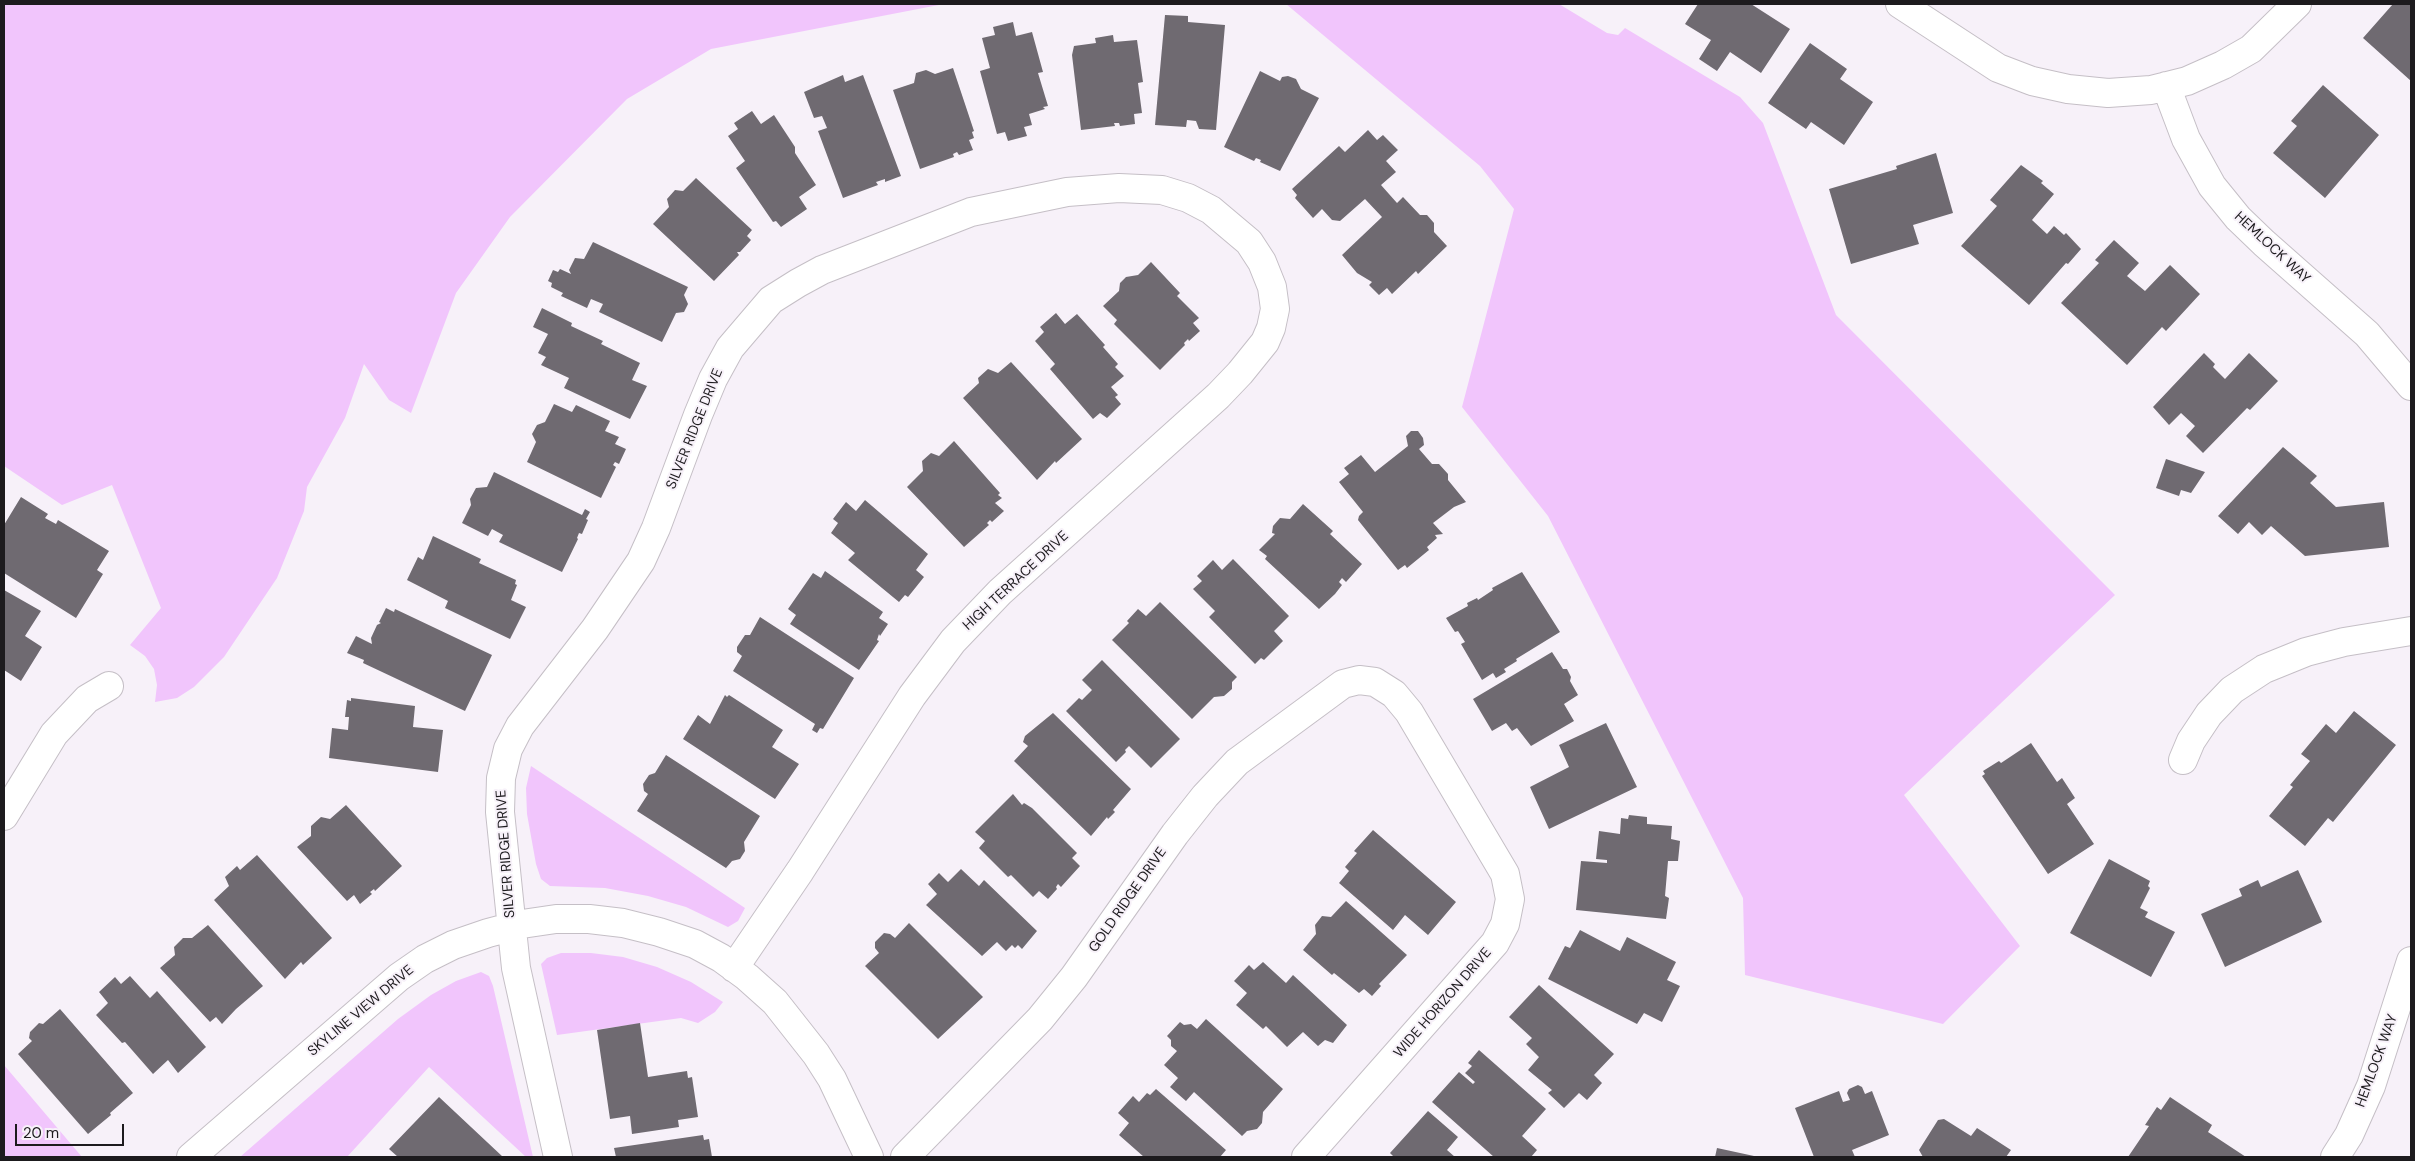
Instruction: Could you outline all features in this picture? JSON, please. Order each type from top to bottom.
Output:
[{"type":"street","points":[[1900,4],[1998,68],[2032,81],[2068,89],[2108,93],[2166,86],[2187,81],[2223,65],[2251,49],[2298,4]]},
{"type":"street","name":"HEMLOCK WAY","points":[[2166,86],[2186,140],[2212,186],[2238,218],[2367,334],[2411,386]]},
{"type":"street","name":"SILVER RIDGE DRIVE","points":[[558,1157],[551,1117],[516,968],[500,812],[501,778],[508,749],[532,707],[595,628],[641,561],[656,528],[713,379],[730,348],[772,300],[822,270],[970,212],[1067,192],[1119,188],[1162,190],[1188,198],[1211,210],[1248,242],[1262,262],[1272,287],[1275,309],[1271,328],[1257,355]]},
{"type":"street","name":"HIGH TERRACE DRIVE","points":[[734,968],[800,871],[912,696],[953,641],[1000,592],[1218,396],[1257,355]]},
{"type":"street","points":[[2183,760],[2191,741],[2209,714],[2232,690],[2264,669],[2306,652],[2344,642],[2411,630]]},
{"type":"street","name":"GOLD RIDGE DRIVE","points":[[905,1157],[1051,1005],[1074,977],[1174,834],[1205,796],[1238,762],[1279,729],[1343,684],[1359,680],[1375,682]]},
{"type":"street","name":"WIDE HORIZON DRIVE","points":[[1306,1157],[1496,944],[1505,924],[1510,899],[1505,874],[1409,712],[1394,694],[1375,682]]},
{"type":"street","points":[[4,816],[54,734],[87,699],[109,686]]},
{"type":"street","name":"SKYLINE VIEW DRIVE","points":[[191,1157],[399,977],[425,959],[453,945],[511,927],[556,919],[589,919],[623,923],[659,932],[695,944],[734,968],[776,1002],[806,1040],[832,1079],[869,1157]]},
{"type":"street","name":"HEMLOCK WAY","points":[[2335,1157],[2349,1135],[2371,1086],[2411,961]]},
{"type":"shaded area","points":[[4,4],[944,4],[711,49],[627,99],[510,217],[456,293],[411,413],[389,400],[364,364],[345,418],[307,487],[304,511],[277,578],[224,657],[194,687],[177,698],[155,702],[157,685],[154,669],[145,656],[130,645],[161,608],[112,485],[62,505],[4,466]]},
{"type":"shaded area","points":[[1286,4],[1559,4],[1607,33],[1618,35],[1625,28],[1740,97],[1763,123],[1836,315],[2115,595],[1904,795],[2020,946],[1943,1024],[1745,975],[1743,898],[1548,516],[1462,407],[1514,209],[1480,166]]},
{"type":"shaded area","points":[[531,766],[745,908],[738,921],[728,927],[686,907],[648,896],[605,888],[550,886],[541,879],[536,864],[527,814],[526,788]]},
{"type":"shaded area","points":[[561,953],[591,953],[623,957],[657,967],[691,982],[723,1002],[715,1012],[698,1023],[681,1018],[557,1035],[541,964],[547,958]]},
{"type":"shaded area","points":[[481,972],[489,976],[493,986],[533,1157],[526,1157],[429,1067],[347,1157],[240,1157],[398,1019],[431,995],[456,981]]},
{"type":"shaded area","points":[[4,1065],[82,1157],[4,1157]]},
{"type":"building","points":[[1698,4],[1751,4],[1790,29],[1761,73],[1730,52],[1717,71],[1699,59],[1711,40],[1685,24]]},
{"type":"building","points":[[2393,4],[2411,4],[2411,81],[2363,38]]},
{"type":"building","points":[[1165,15],[1188,16],[1188,22],[1225,25],[1216,130],[1199,129],[1196,121],[1187,120],[1186,127],[1155,125]]},
{"type":"building","points":[[1013,22],[1016,36],[1032,32],[1043,72],[1038,73],[1048,106],[1043,107],[1045,109],[1029,114],[1032,125],[1024,127],[1027,136],[1008,141],[1005,132],[997,134],[980,71],[990,68],[982,38],[995,35],[993,27]]},
{"type":"building","points":[[1113,35],[1114,42],[1137,40],[1143,82],[1138,83],[1142,113],[1134,114],[1135,124],[1120,126],[1119,123],[1114,123],[1115,126],[1081,130],[1072,55],[1074,46],[1096,43],[1095,38]]},
{"type":"building","points":[[1810,43],[1847,69],[1840,79],[1873,102],[1844,145],[1811,122],[1806,129],[1768,103]]},
{"type":"building","points":[[953,68],[974,131],[972,132],[974,138],[969,140],[973,150],[959,155],[957,152],[953,154],[954,157],[920,169],[893,90],[914,83],[916,73],[926,70],[935,74]]},
{"type":"building","points":[[1260,71],[1280,81],[1282,77],[1288,76],[1296,79],[1301,89],[1319,98],[1280,171],[1260,162],[1261,160],[1256,158],[1254,161],[1224,147]]},
{"type":"building","points":[[843,75],[845,82],[863,75],[901,176],[885,182],[885,179],[876,182],[878,185],[843,198],[818,131],[827,128],[822,116],[814,118],[804,92]]},
{"type":"building","points":[[2323,85],[2379,135],[2325,198],[2273,153],[2297,126],[2291,121]]},
{"type":"building","points":[[752,111],[761,124],[774,115],[795,147],[795,153],[816,185],[799,197],[807,209],[781,227],[776,221],[773,222],[736,168],[745,161],[728,136],[738,129],[734,123]]},
{"type":"building","points":[[1368,130],[1377,140],[1383,135],[1398,150],[1386,161],[1396,172],[1381,185],[1397,203],[1403,197],[1420,215],[1427,215],[1434,223],[1434,232],[1447,246],[1418,274],[1416,271],[1392,294],[1387,288],[1379,295],[1369,285],[1372,282],[1357,273],[1342,255],[1382,217],[1365,199],[1340,221],[1332,220],[1322,209],[1313,218],[1295,198],[1297,195],[1292,189],[1339,146],[1345,152]]},
{"type":"building","points":[[1936,153],[1953,213],[1913,225],[1919,244],[1851,264],[1829,189],[1897,169],[1896,166]]},
{"type":"building","points":[[2021,165],[2043,181],[2041,183],[2054,194],[2032,220],[2047,234],[2054,226],[2064,235],[2066,233],[2081,249],[2029,305],[1961,246],[1997,206],[1990,200]]},
{"type":"building","points":[[696,178],[752,230],[747,236],[751,240],[740,252],[737,252],[739,255],[714,281],[653,224],[669,207],[667,199],[675,190],[683,191]]},
{"type":"building","points":[[2114,240],[2139,263],[2127,276],[2145,291],[2170,265],[2200,294],[2166,331],[2162,327],[2127,365],[2061,303],[2099,263],[2095,260]]},
{"type":"building","points":[[593,242],[688,287],[684,295],[688,304],[684,312],[676,313],[662,342],[599,312],[603,304],[591,299],[587,308],[561,296],[563,293],[551,287],[552,283],[548,281],[553,270],[558,272],[560,269],[571,274],[569,270],[575,258],[584,259]]},
{"type":"building","points":[[1151,262],[1180,293],[1177,296],[1199,318],[1193,323],[1200,331],[1189,341],[1188,339],[1184,343],[1185,345],[1160,370],[1114,324],[1117,320],[1103,306],[1119,291],[1120,283],[1126,277],[1138,275]]},
{"type":"building","points":[[542,308],[572,323],[571,326],[603,341],[601,344],[640,363],[632,380],[647,386],[630,419],[564,388],[569,378],[541,365],[546,357],[538,353],[548,334],[533,327]]},
{"type":"building","points":[[1056,313],[1065,324],[1077,314],[1105,345],[1103,347],[1118,364],[1115,367],[1124,376],[1111,387],[1118,395],[1115,397],[1121,404],[1107,418],[1100,413],[1093,419],[1050,369],[1055,364],[1035,341],[1044,332],[1040,327]]},
{"type":"building","points":[[2204,353],[2215,364],[2213,367],[2225,379],[2249,353],[2278,381],[2250,410],[2247,408],[2203,453],[2186,436],[2195,426],[2181,413],[2169,425],[2153,407]]},
{"type":"building","points":[[1011,362],[1082,439],[1056,463],[1055,461],[1037,480],[963,398],[979,383],[978,378],[988,369],[998,373]]},
{"type":"building","points":[[554,404],[572,412],[576,405],[610,421],[605,431],[619,437],[615,444],[626,449],[619,464],[615,462],[613,465],[616,467],[601,498],[527,462],[536,442],[532,434],[537,425],[545,422]]},
{"type":"building","points":[[1411,431],[1418,431],[1423,438],[1424,445],[1419,449],[1432,464],[1439,464],[1448,474],[1448,480],[1466,502],[1454,507],[1433,523],[1443,534],[1435,535],[1437,538],[1427,547],[1429,550],[1407,568],[1405,565],[1398,570],[1358,520],[1363,512],[1339,482],[1349,474],[1344,468],[1361,455],[1375,472],[1408,446],[1406,436]]},
{"type":"building","points":[[954,441],[1000,493],[998,495],[1002,498],[995,503],[1004,511],[992,522],[990,520],[987,523],[989,525],[964,547],[907,487],[923,471],[922,461],[931,453],[939,456]]},
{"type":"building","points":[[2283,447],[2317,476],[2310,483],[2336,507],[2384,502],[2389,547],[2305,556],[2271,526],[2262,535],[2249,522],[2238,534],[2218,516]]},
{"type":"building","points":[[2166,459],[2205,472],[2191,493],[2181,490],[2179,496],[2156,488]]},
{"type":"building","points":[[494,472],[582,515],[585,509],[590,512],[582,534],[579,533],[562,572],[499,542],[503,535],[492,529],[488,536],[462,523],[471,505],[470,499],[476,488],[487,487]]},
{"type":"building","points":[[21,497],[48,514],[45,518],[56,524],[58,520],[109,551],[97,570],[103,574],[76,618],[4,573],[4,525]]},
{"type":"building","points":[[865,500],[928,554],[916,570],[924,577],[908,597],[905,595],[899,602],[848,560],[855,553],[831,533],[838,523],[833,519],[846,502],[856,511]]},
{"type":"building","points":[[1303,504],[1333,531],[1330,534],[1362,564],[1346,582],[1342,578],[1339,582],[1342,585],[1319,609],[1265,559],[1267,556],[1259,550],[1275,534],[1272,533],[1273,526],[1280,518],[1290,519]]},
{"type":"building","points":[[433,536],[481,559],[479,563],[516,580],[515,584],[517,585],[511,600],[526,607],[510,639],[445,608],[448,601],[407,580],[418,557],[423,560]]},
{"type":"building","points":[[1233,559],[1289,616],[1274,631],[1283,641],[1264,660],[1261,658],[1255,664],[1209,617],[1215,611],[1193,589],[1202,581],[1197,576],[1213,560],[1222,570]]},
{"type":"building","points":[[825,571],[883,612],[879,618],[888,624],[880,636],[879,634],[877,640],[879,641],[859,670],[790,624],[796,615],[788,609],[813,573],[821,578]]},
{"type":"building","points":[[1522,572],[1560,632],[1516,659],[1517,661],[1504,669],[1506,672],[1496,678],[1493,673],[1482,680],[1461,644],[1465,642],[1458,631],[1455,632],[1446,618],[1468,606],[1467,603],[1477,598],[1478,600],[1493,590],[1492,588]]},
{"type":"building","points":[[4,590],[41,611],[25,636],[42,647],[21,681],[4,670]]},
{"type":"building","points":[[1160,602],[1237,677],[1232,682],[1232,689],[1224,696],[1214,697],[1192,719],[1112,640],[1129,623],[1127,621],[1138,609],[1146,616]]},
{"type":"building","points":[[386,608],[394,612],[395,609],[492,655],[465,711],[363,663],[364,660],[347,653],[356,636],[372,644],[371,638],[377,625],[381,623],[379,622]]},
{"type":"building","points":[[760,617],[854,678],[823,729],[820,728],[817,733],[812,730],[815,724],[733,671],[742,656],[737,652],[737,647],[745,635],[750,635]]},
{"type":"building","points":[[1552,652],[1563,669],[1567,669],[1571,677],[1570,681],[1578,695],[1564,704],[1574,721],[1531,746],[1517,728],[1512,731],[1506,723],[1492,731],[1473,699]]},
{"type":"building","points":[[1102,660],[1180,739],[1151,768],[1129,746],[1116,762],[1066,711],[1079,698],[1082,700],[1092,690],[1082,680]]},
{"type":"building","points":[[725,695],[727,697],[729,695],[783,730],[772,747],[799,764],[775,799],[683,739],[698,715],[710,724]]},
{"type":"building","points":[[351,698],[415,706],[413,727],[443,730],[438,772],[329,758],[332,728],[348,730],[349,717],[345,717],[347,700],[351,701]]},
{"type":"building","points":[[2354,711],[2396,745],[2333,822],[2328,818],[2305,846],[2269,816],[2293,787],[2290,785],[2310,761],[2301,754],[2326,724],[2336,733]]},
{"type":"building","points":[[1053,713],[1131,789],[1113,810],[1115,812],[1108,819],[1107,817],[1091,836],[1014,761],[1028,746],[1023,742],[1025,736]]},
{"type":"building","points":[[1606,723],[1637,787],[1549,829],[1530,787],[1569,767],[1559,745]]},
{"type":"building","points":[[2031,743],[2057,782],[2062,778],[2075,798],[2067,804],[2094,844],[2048,874],[1982,776],[1985,774],[1983,771],[1999,761],[2001,763]]},
{"type":"building","points":[[666,755],[760,816],[744,842],[745,851],[740,859],[732,861],[726,868],[637,811],[648,794],[644,791],[643,784],[649,775],[655,773]]},
{"type":"building","points":[[1013,794],[1022,805],[1024,803],[1032,808],[1077,853],[1072,858],[1080,866],[1061,887],[1058,884],[1057,889],[1048,899],[1039,891],[1033,897],[1011,875],[1008,877],[979,848],[985,841],[975,832]]},
{"type":"building","points":[[346,805],[402,866],[375,891],[374,889],[370,892],[372,894],[360,904],[354,895],[347,901],[297,847],[311,836],[311,826],[321,817],[330,819]]},
{"type":"building","points":[[1629,815],[1647,817],[1647,824],[1672,826],[1671,839],[1680,841],[1678,861],[1668,861],[1665,896],[1669,898],[1666,919],[1576,910],[1581,861],[1607,863],[1607,860],[1596,859],[1599,831],[1620,834],[1621,818],[1628,819]]},
{"type":"building","points":[[1373,830],[1456,902],[1428,935],[1405,915],[1393,930],[1339,883],[1349,871],[1345,867],[1357,853],[1354,851]]},
{"type":"building","points":[[257,855],[332,938],[303,965],[301,962],[285,979],[214,900],[229,886],[225,877],[237,866],[240,870]]},
{"type":"building","points":[[2109,859],[2150,881],[2148,886],[2150,888],[2140,908],[2148,912],[2145,917],[2175,932],[2151,977],[2070,933]]},
{"type":"building","points":[[961,869],[979,886],[984,880],[1037,931],[1022,949],[1018,945],[1015,948],[1012,945],[1006,951],[997,942],[982,956],[926,905],[937,894],[928,884],[939,873],[948,882]]},
{"type":"building","points":[[2298,870],[2322,922],[2225,967],[2201,914],[2242,896],[2239,889],[2258,880],[2261,887]]},
{"type":"building","points":[[1346,901],[1407,955],[1379,984],[1381,986],[1372,996],[1364,989],[1359,993],[1334,973],[1332,975],[1303,950],[1316,934],[1315,925],[1322,916],[1331,917]]},
{"type":"building","points":[[909,923],[983,997],[938,1039],[865,966],[879,953],[875,948],[875,942],[884,933],[890,934],[895,938]]},
{"type":"building","points":[[208,925],[263,986],[222,1024],[216,1017],[210,1022],[160,968],[175,955],[174,947],[183,938],[192,938]]},
{"type":"building","points":[[1580,930],[1620,951],[1627,937],[1676,962],[1667,980],[1680,986],[1662,1022],[1644,1013],[1637,1024],[1548,979],[1565,946],[1570,948]]},
{"type":"building","points":[[1263,962],[1286,983],[1293,975],[1347,1025],[1333,1043],[1325,1040],[1318,1046],[1303,1032],[1287,1047],[1266,1026],[1263,1029],[1236,1005],[1247,993],[1234,981],[1249,965],[1254,970]]},
{"type":"building","points":[[130,976],[150,998],[157,991],[206,1047],[178,1073],[168,1060],[153,1074],[125,1042],[122,1043],[96,1015],[108,1003],[99,992],[115,977],[121,984]]},
{"type":"building","points":[[1539,985],[1614,1054],[1594,1075],[1602,1083],[1587,1100],[1579,1093],[1564,1108],[1548,1093],[1552,1090],[1528,1070],[1539,1057],[1526,1044],[1532,1038],[1509,1017]]},
{"type":"building","points":[[60,1009],[133,1093],[88,1134],[18,1054],[32,1041],[29,1038],[30,1032],[39,1023],[43,1024]]},
{"type":"building","points":[[1206,1019],[1283,1089],[1263,1112],[1262,1123],[1257,1129],[1247,1131],[1242,1136],[1194,1092],[1186,1101],[1170,1087],[1178,1078],[1164,1065],[1177,1051],[1171,1046],[1171,1040],[1167,1036],[1180,1022],[1184,1025],[1191,1024],[1197,1029]]},
{"type":"building","points":[[640,1023],[648,1077],[687,1071],[688,1078],[692,1077],[698,1117],[678,1120],[679,1127],[632,1134],[630,1116],[610,1119],[597,1030]]},
{"type":"building","points":[[1479,1050],[1546,1109],[1522,1136],[1537,1150],[1531,1157],[1494,1157],[1432,1102],[1459,1072],[1473,1084],[1475,1082],[1465,1073],[1472,1066],[1468,1063]]},
{"type":"building","points":[[1858,1085],[1862,1087],[1865,1094],[1872,1091],[1889,1135],[1852,1150],[1855,1157],[1814,1157],[1795,1108],[1839,1091],[1843,1102],[1850,1100],[1847,1093],[1849,1089]]},
{"type":"building","points":[[1156,1089],[1226,1150],[1220,1157],[1144,1157],[1119,1135],[1129,1123],[1118,1113],[1133,1096],[1139,1102],[1147,1093],[1150,1095]]},
{"type":"building","points":[[439,1097],[503,1157],[398,1157],[389,1149]]},
{"type":"building","points":[[2170,1097],[2212,1125],[2208,1132],[2246,1157],[2128,1157],[2149,1126],[2145,1125],[2157,1107],[2161,1110]]},
{"type":"building","points":[[1428,1111],[1458,1137],[1447,1150],[1455,1157],[1394,1157],[1390,1153]]},
{"type":"building","points":[[1944,1119],[1971,1136],[1977,1128],[2011,1150],[2006,1157],[1923,1157],[1919,1150],[1938,1120]]},
{"type":"building","points":[[703,1135],[704,1140],[709,1139],[712,1157],[616,1157],[614,1148]]},
{"type":"building","points":[[1717,1148],[1754,1156],[1754,1157],[1715,1157]]}]
